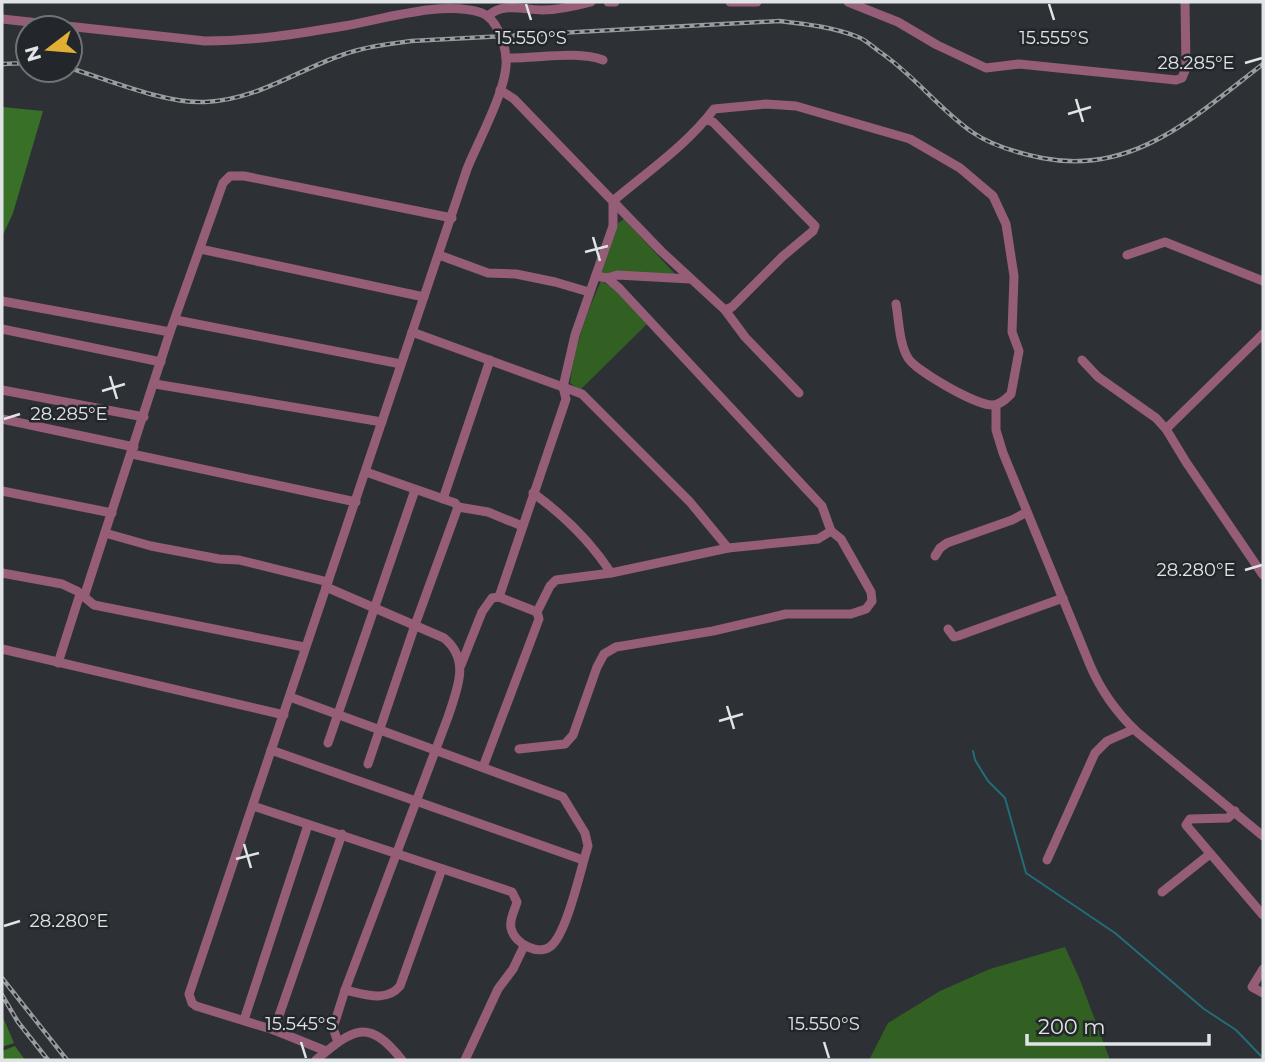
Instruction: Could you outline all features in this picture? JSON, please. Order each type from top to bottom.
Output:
[{"type":"street","points":[[488,16],[494,11],[504,9],[544,10],[591,2]]},
{"type":"street","points":[[608,2],[615,2]]},
{"type":"street","points":[[730,2],[757,2]]},
{"type":"street","points":[[848,2],[898,22],[937,46],[986,68],[1019,64],[1176,80],[1182,78],[1186,68],[1185,2]]},
{"type":"street","points":[[2,19],[205,41],[237,41],[312,32],[410,11],[462,8],[488,16],[495,24],[506,58],[500,90],[467,169],[189,994],[196,1006],[274,1030],[327,1055]]},
{"type":"street","points":[[506,58],[594,57],[603,60]]},
{"type":"street","points":[[500,90],[513,99],[690,279],[725,310],[745,337],[799,393]]},
{"type":"street","points":[[613,201],[634,186],[707,120],[714,109],[766,104],[796,106],[910,139],[960,168],[993,196],[1006,224],[1014,276],[1012,332],[1019,351],[1011,394],[996,406],[988,405],[958,393],[913,366],[906,355],[896,304]]},
{"type":"street","points":[[707,120],[713,122],[749,156],[815,226],[813,231],[782,257],[732,307],[725,310]]},
{"type":"street","points":[[58,663],[112,513],[170,332],[223,183],[230,176],[244,176],[452,218]]},
{"type":"street","points":[[499,597],[566,399],[563,387],[575,335],[613,226],[613,201]]},
{"type":"street","points":[[1127,255],[1165,242],[1263,281]]},
{"type":"street","points":[[200,249],[424,297]]},
{"type":"street","points":[[439,255],[488,273],[516,274],[589,292]]},
{"type":"street","points":[[596,276],[690,279]]},
{"type":"street","points":[[519,749],[565,744],[573,735],[597,667],[604,654],[615,648],[713,631],[786,614],[851,614],[866,609],[872,601],[871,592],[841,539],[831,531],[822,506],[755,431],[607,278]]},
{"type":"street","points":[[2,301],[170,332]]},
{"type":"street","points":[[176,320],[401,364]]},
{"type":"street","points":[[2,329],[161,362]]},
{"type":"street","points":[[412,332],[582,394],[690,502],[728,548]]},
{"type":"street","points":[[1166,429],[1263,334]]},
{"type":"street","points":[[443,499],[490,360]]},
{"type":"street","points":[[1082,360],[1098,377],[1156,418],[1166,429],[1263,575]]},
{"type":"street","points":[[155,384],[382,422]]},
{"type":"street","points":[[2,390],[144,417]]},
{"type":"street","points":[[996,406],[996,430],[1000,445],[1097,680],[1119,714],[1134,729],[1263,836]]},
{"type":"street","points":[[2,419],[356,502]]},
{"type":"street","points":[[366,472],[455,502],[458,507],[488,512],[522,526]]},
{"type":"street","points":[[328,743],[415,490]]},
{"type":"street","points":[[2,491],[112,513]]},
{"type":"street","points":[[533,493],[553,508],[611,573]]},
{"type":"street","points":[[369,764],[458,507]]},
{"type":"street","points":[[936,556],[940,548],[947,543],[1027,512]]},
{"type":"street","points":[[483,767],[539,619],[537,612],[556,580],[611,573],[728,548],[818,539],[831,531]]},
{"type":"street","points":[[105,533],[151,546],[219,559],[239,560],[327,584],[433,632],[451,643],[461,665]]},
{"type":"street","points":[[2,573],[62,584],[94,605],[304,647]]},
{"type":"street","points":[[338,1042],[333,1028],[345,990],[458,686],[461,665],[487,603],[492,598],[499,597],[537,612]]},
{"type":"street","points":[[948,629],[954,637],[958,636],[1063,598]]},
{"type":"street","points":[[2,649],[284,715]]},
{"type":"street","points":[[253,806],[512,892],[517,902],[511,930],[524,946],[545,949],[555,943],[563,925],[587,840],[562,797],[290,697]]},
{"type":"street","points":[[1048,860],[1095,753],[1107,741],[1134,729]]},
{"type":"street","points":[[271,750],[583,860]]},
{"type":"street","points":[[1235,811],[1228,818],[1190,819],[1186,822],[1188,828],[1263,915]]},
{"type":"street","points":[[244,1020],[308,825]]},
{"type":"street","points":[[274,1030],[342,834]]},
{"type":"street","points":[[1162,892],[1210,854]]},
{"type":"street","points":[[345,990],[381,996],[395,992],[400,986],[442,869]]},
{"type":"street","points":[[465,1060],[498,989],[513,969],[524,946]]},
{"type":"street","points":[[1263,969],[1252,987],[1263,993]]},
{"type":"street","points":[[316,1060],[327,1055],[338,1042],[355,1033],[377,1034],[386,1040],[401,1060]]},
{"type":"green space","points":[[2,107],[43,111],[13,213],[2,237]]},
{"type":"green space","points":[[624,219],[677,276],[601,274],[618,223]]},
{"type":"green space","points":[[601,281],[615,289],[647,324],[580,390],[570,383],[574,357],[581,331]]},
{"type":"green space","points":[[1065,947],[1110,1060],[869,1060],[888,1023],[940,991],[990,969]]},
{"type":"green space","points":[[2,1015],[14,1043],[2,1047]]},
{"type":"green space","points":[[15,1046],[25,1060],[2,1060],[2,1051]]},
{"type":"waterway","points":[[973,751],[975,760],[988,781],[1005,798],[1026,873],[1115,933],[1204,1009],[1236,1030],[1263,1058]]},
{"type":"railway","points":[[84,73],[155,95],[205,102],[241,96],[342,55],[394,43],[780,21],[829,28],[864,40],[904,71],[960,123],[988,141],[1033,156],[1075,161],[1106,158],[1134,150],[1162,137],[1213,103],[1263,64]]},
{"type":"railway","points":[[2,64],[14,64]]},
{"type":"railway","points":[[2,978],[67,1060]]},
{"type":"railway","points":[[2,995],[18,1022],[48,1060]]}]
